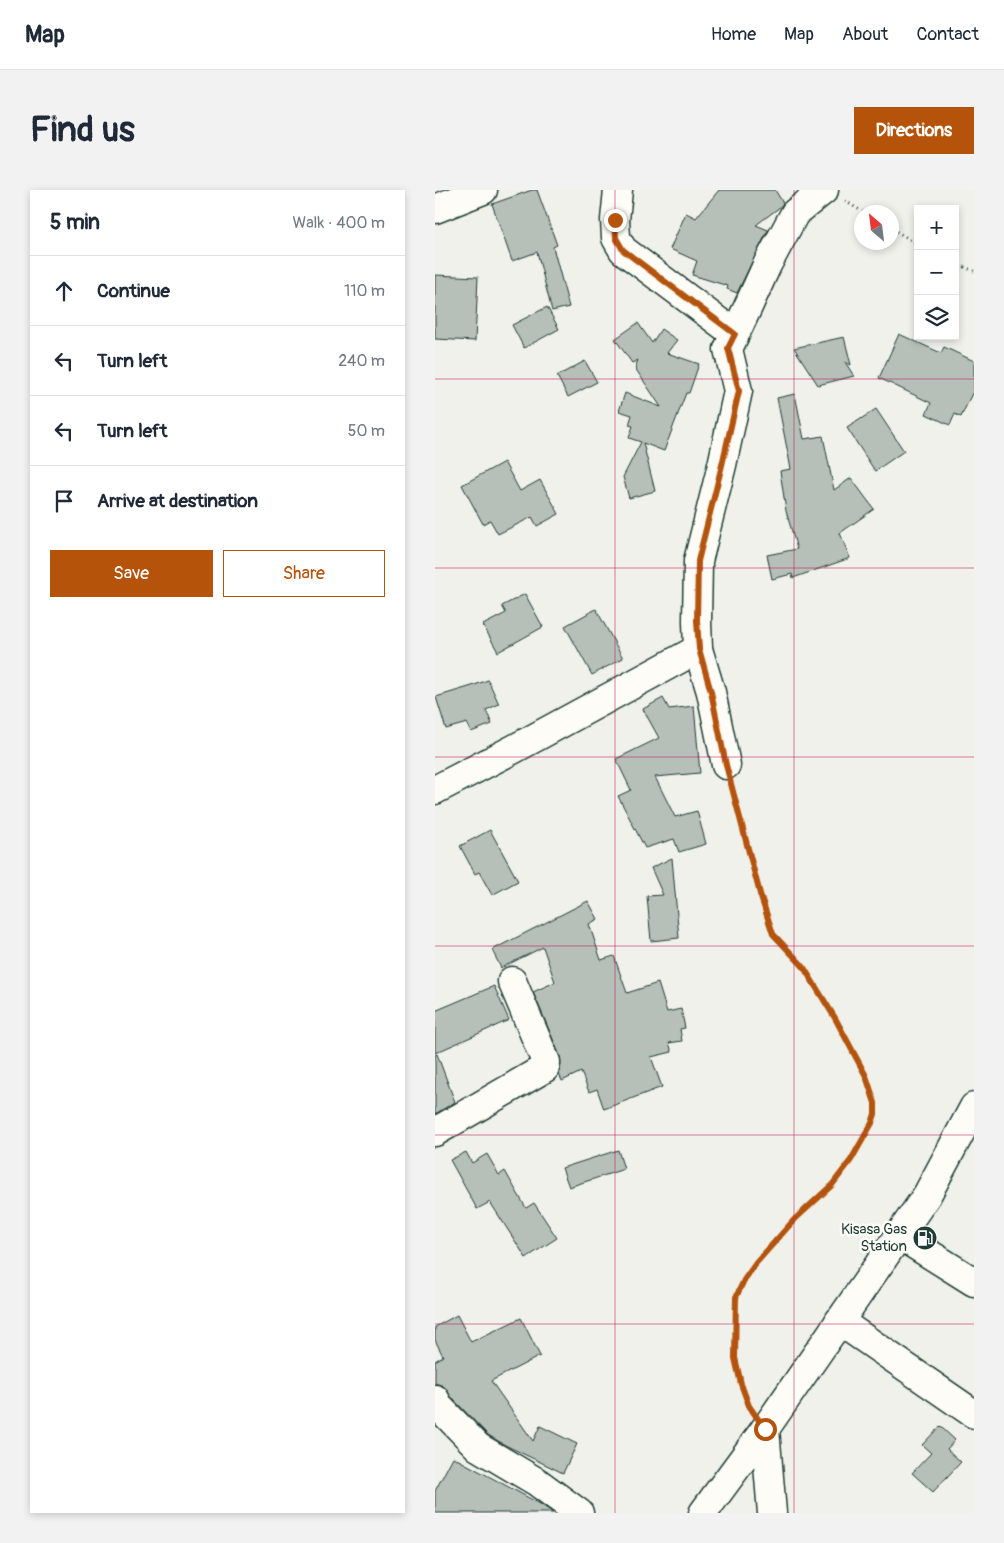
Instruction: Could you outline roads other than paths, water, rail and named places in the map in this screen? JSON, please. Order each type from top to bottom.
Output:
[{"type":"main road","points":[[435,209],[483,190]]},
{"type":"main road","points":[[618,190],[615,220],[616,238],[623,250],[735,334]]},
{"type":"main road","points":[[726,765],[711,692],[699,649],[697,621],[698,561],[739,391],[728,348],[767,265],[795,214],[824,190]]},
{"type":"main road","points":[[435,790],[515,749],[699,649]]},
{"type":"main road","points":[[435,1132],[545,1068],[546,1062],[511,981]]},
{"type":"main road","points":[[703,1513],[765,1429],[927,1195],[974,1107]]},
{"type":"main road","points":[[899,1235],[974,1282]]},
{"type":"main road","points":[[839,1321],[974,1414]]},
{"type":"main road","points":[[435,1400],[440,1408],[477,1447],[537,1482],[579,1513]]},
{"type":"main road","points":[[765,1429],[772,1513]]},
{"type":"place","name":"Kisasa Gas Station","points":[[925,1238]]}]
